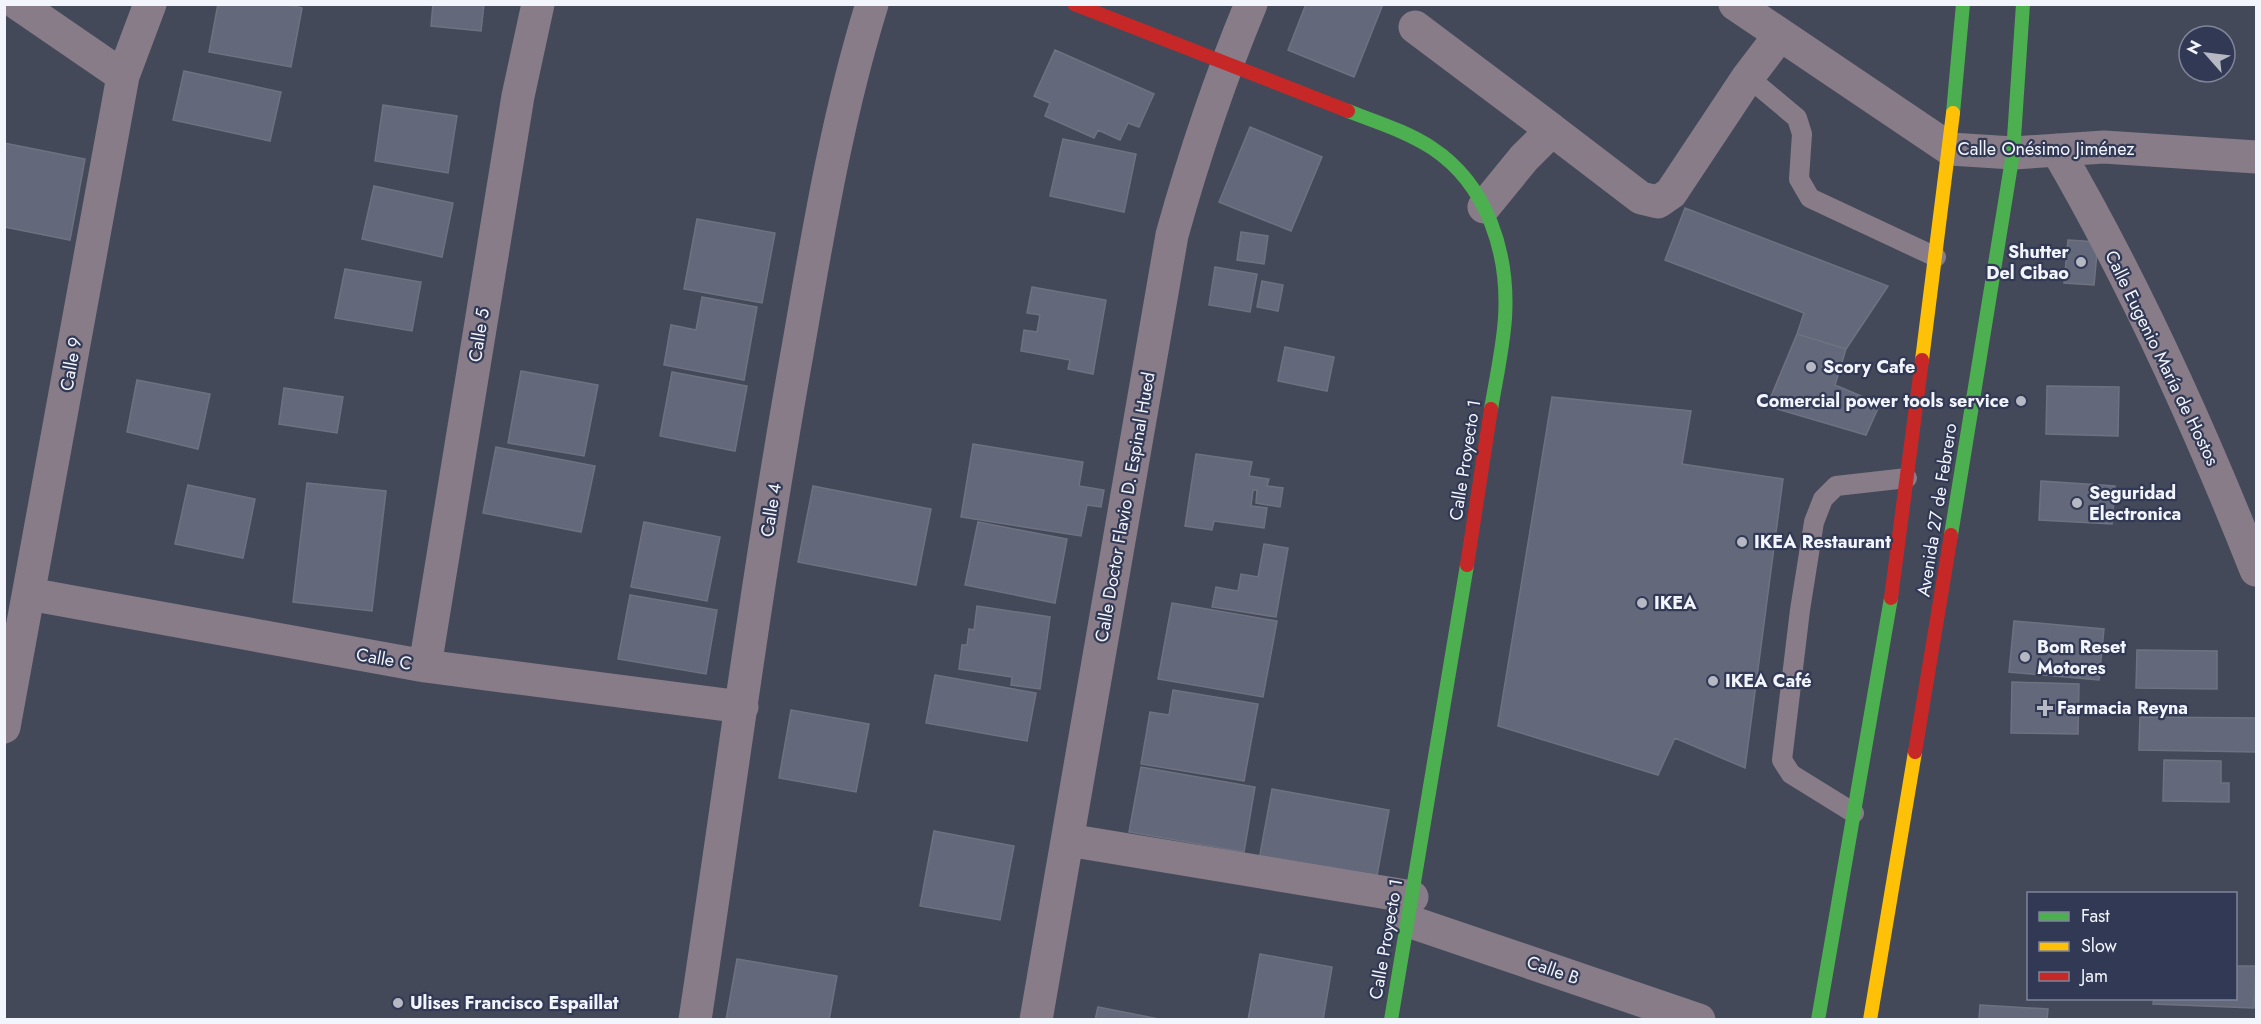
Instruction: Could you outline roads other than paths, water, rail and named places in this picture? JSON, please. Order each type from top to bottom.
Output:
[{"type":"main road","name":"Calle Proyecto 1","points":[[1074,4],[1226,65],[1415,136],[1454,166],[1484,207],[1497,235],[1504,264],[1507,292],[1505,321],[1390,1020]]},
{"type":"main road","name":"Avenida 27 de Febrero","points":[[1818,1020],[1890,609],[1950,149],[1962,4]]},
{"type":"main road","name":"Avenida 27 de Febrero","points":[[1870,1020],[2013,153],[2023,4]]},
{"type":"street","points":[[18,4],[123,76]]},
{"type":"street","name":"Calle 9","points":[[4,727],[123,76],[150,4]]},
{"type":"street","name":"Calle 5","points":[[425,666],[518,96],[538,4]]},
{"type":"street","name":"Calle 4","points":[[695,1020],[784,424],[832,158],[872,4]]},
{"type":"street","name":"Calle Doctor Flavio D. Espinal Hued","points":[[1036,1020],[1172,235],[1198,144],[1251,4]]},
{"type":"street","name":"Calle Onésimo Jiménez","points":[[1735,4],[1950,149],[2013,153],[2104,147],[2256,157]]},
{"type":"street","points":[[1415,27],[1641,198],[1658,202],[1671,193],[1748,77],[1780,35]]},
{"type":"street","points":[[1484,207],[1524,158],[1552,130]]},
{"type":"street","name":"Calle Eugenio María de Hostos","points":[[2057,150],[2169,364],[2253,554]]},
{"type":"street","name":"Calle C","points":[[29,594],[425,666],[742,707]]},
{"type":"street","name":"Calle B","points":[[1068,840],[1410,909],[1699,1020]]},
{"type":"lane","points":[[1748,77],[1797,118],[1802,134],[1799,179],[1810,198],[1936,257]]},
{"type":"lane","points":[[1854,813],[1791,774],[1782,760],[1810,544],[1814,522],[1823,499],[1836,486],[1907,478]]},
{"type":"place","name":"Shutter Del Cibao","points":[[2081,262]]},
{"type":"place","name":"Scory Cafe","points":[[1811,367]]},
{"type":"place","name":"Comercial power tools service","points":[[2021,401]]},
{"type":"place","name":"Seguridad Electronica","points":[[2077,503]]},
{"type":"place","name":"IKEA Restaurant","points":[[1742,542]]},
{"type":"place","name":"IKEA","points":[[1642,603]]},
{"type":"place","name":"Bom Reset Motores","points":[[2025,657]]},
{"type":"place","name":"IKEA Café","points":[[1713,681]]},
{"type":"place","name":"Farmacia Reyna","points":[[2045,708]]},
{"type":"place","name":"Ulises Francisco Espaillat","points":[[398,1003]]}]
